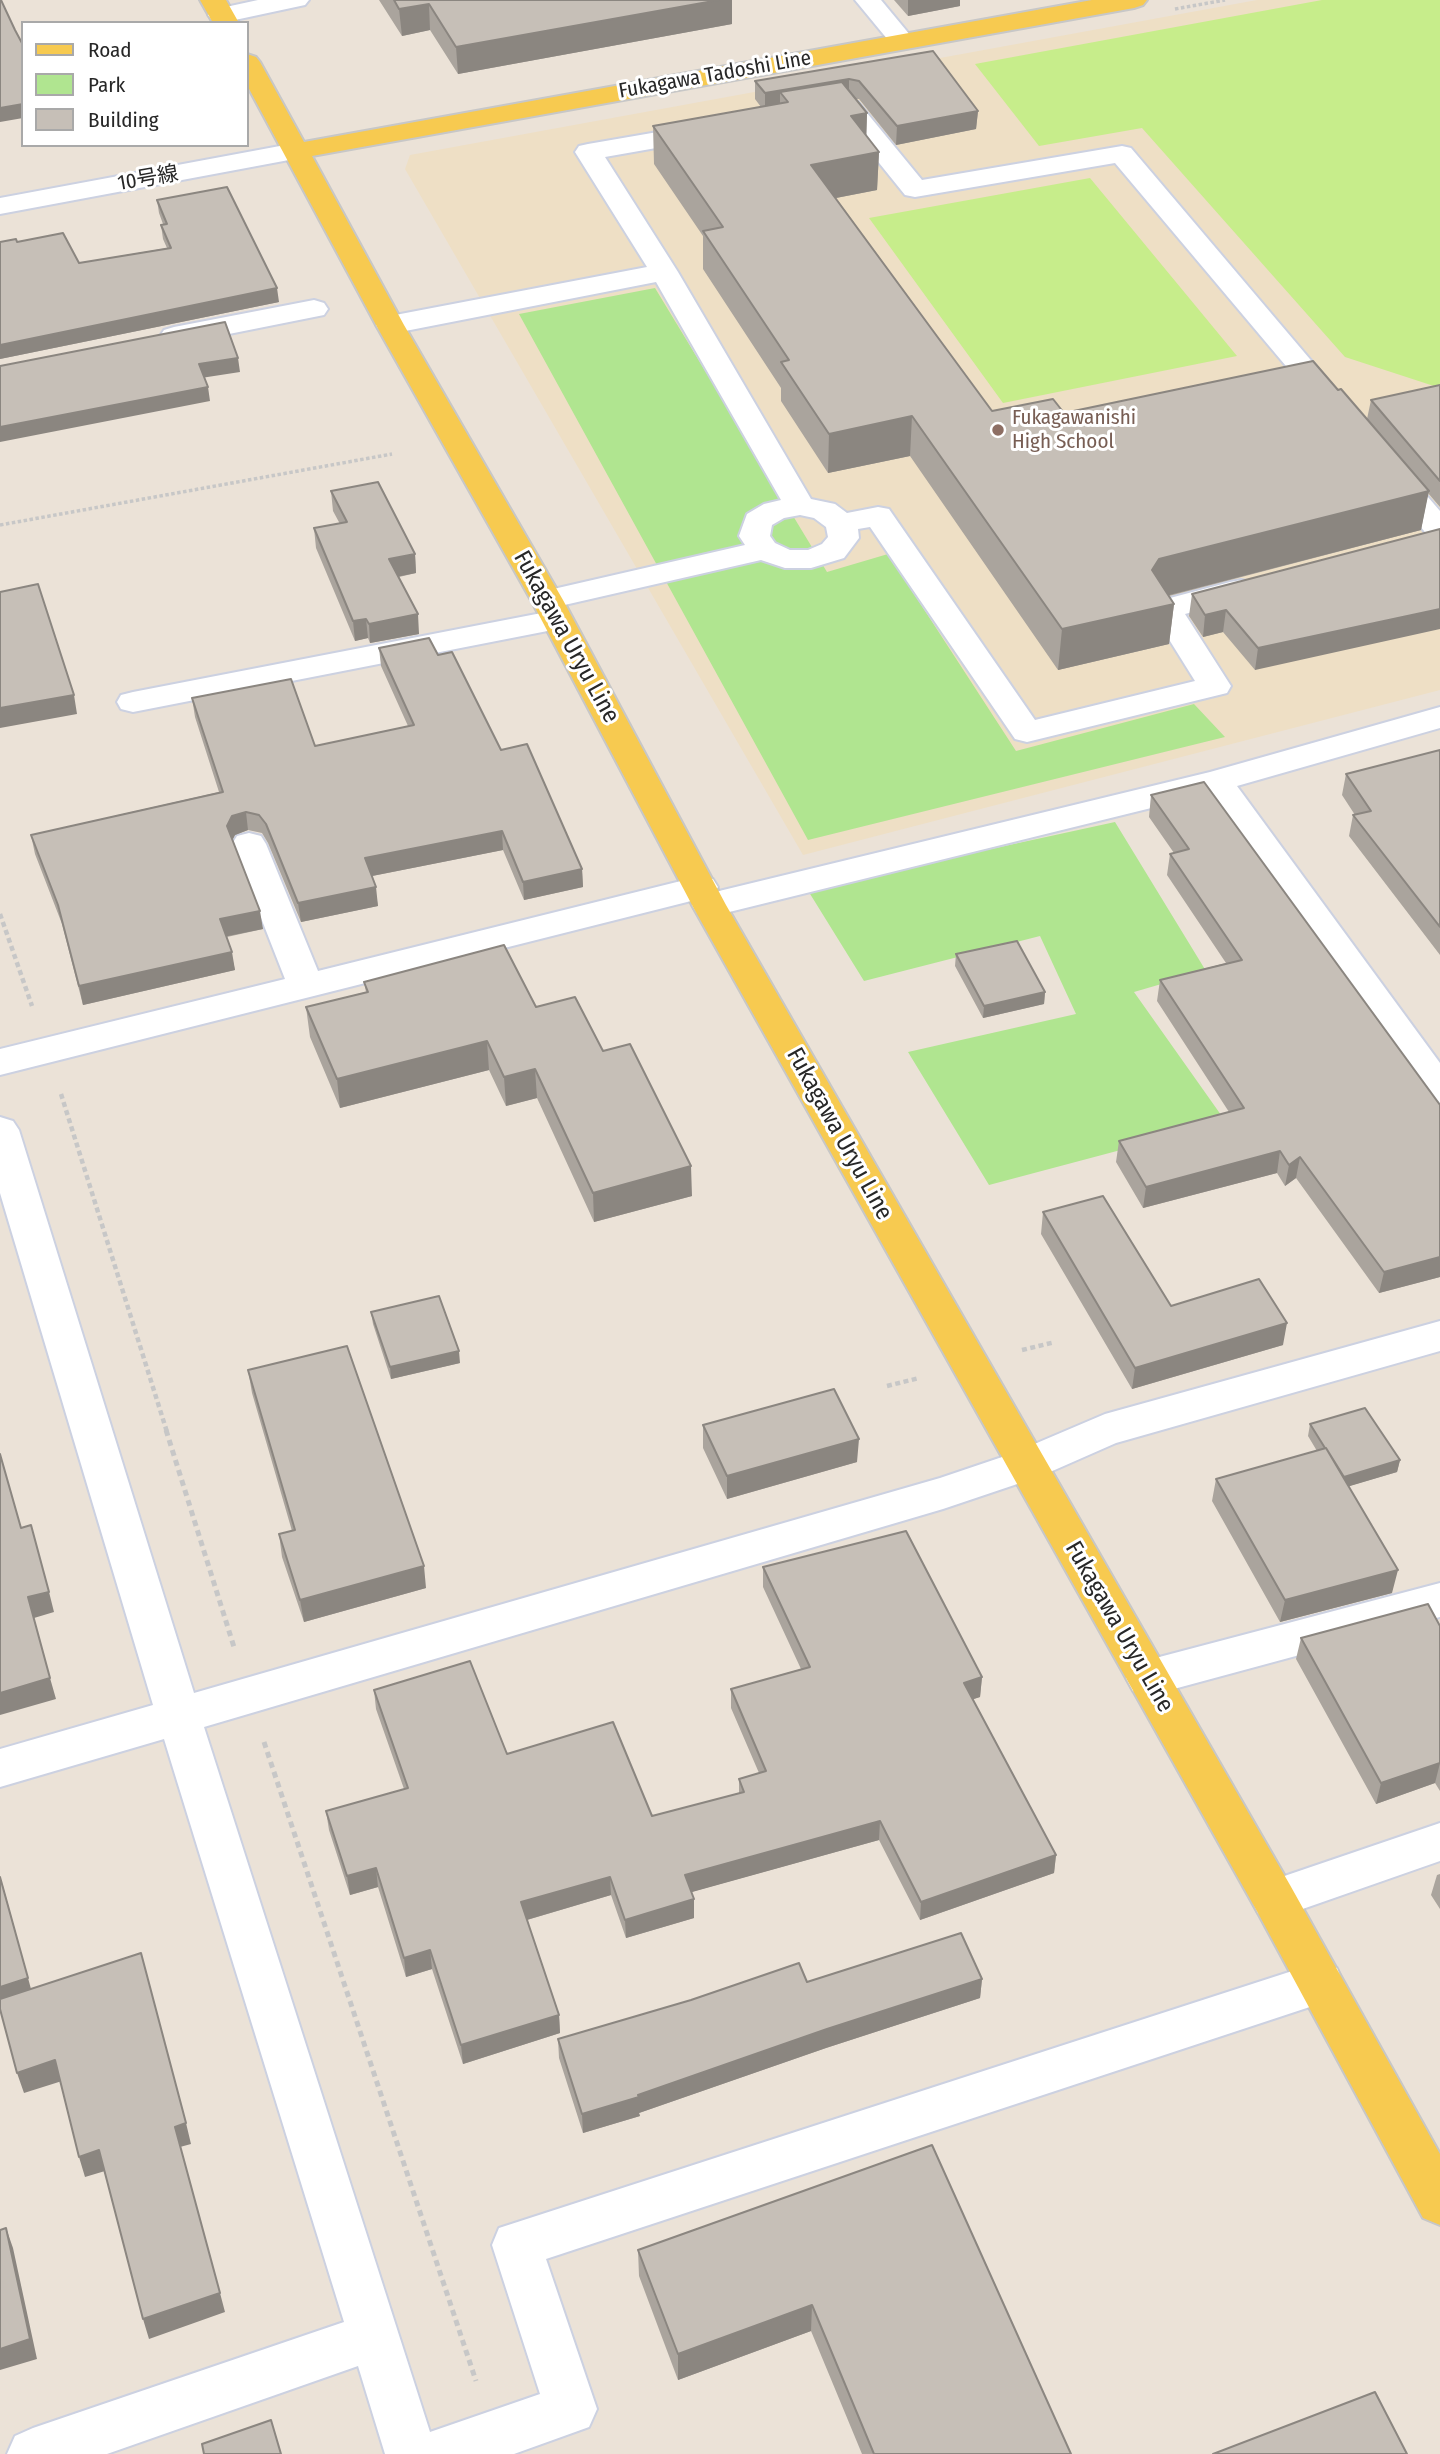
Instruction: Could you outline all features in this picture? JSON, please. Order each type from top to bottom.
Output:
[{"type":"main road","name":"Fukagawa Tadoshi Line","points":[[296,150],[1134,0]]},
{"type":"main road","name":"Fukagawa Uryu Line","points":[[248,64],[390,325],[552,610],[705,896],[1274,1899],[1440,2202]]},
{"type":"street","points":[[220,12],[296,0]]},
{"type":"street","points":[[868,0],[902,41]]},
{"type":"street","points":[[794,118],[849,108],[915,189],[1122,154],[1352,426]]},
{"type":"street","points":[[725,129],[588,152],[664,272],[800,506]]},
{"type":"street","name":"10号線","points":[[0,206],[296,150]]},
{"type":"street","points":[[390,325],[664,272]]},
{"type":"street","points":[[150,341],[314,309]]},
{"type":"street","points":[[1378,457],[1431,537]]},
{"type":"street","points":[[800,506],[824,511],[841,523],[844,538],[833,551],[811,559],[785,559],[764,550],[754,536],[758,521],[775,510],[800,506]]},
{"type":"street","points":[[841,523],[878,516],[1027,732],[1215,686],[1166,609],[1270,582]]},
{"type":"street","points":[[133,702],[552,610],[764,550]]},
{"type":"street","points":[[0,1062],[306,986],[1216,781],[1440,718]]},
{"type":"street","points":[[1216,781],[1440,1090]]},
{"type":"street","points":[[249,844],[306,986]]},
{"type":"street","points":[[0,1130],[178,1714],[411,2454]]},
{"type":"street","points":[[0,1768],[943,1493],[1026,1465],[1105,1430],[1440,1336]]},
{"type":"street","points":[[1148,1678],[1440,1600]]},
{"type":"street","points":[[1274,1899],[1440,1842]]},
{"type":"street","points":[[440,2454],[571,2409],[517,2245],[1320,1983]]},
{"type":"street","points":[[33,2454],[375,2336]]},
{"type":"path","points":[[0,525],[392,454]]},
{"type":"shaded area","name":"Fukagawanishi High School","points":[[1257,0],[1440,0],[1440,690],[803,855],[405,169],[410,155]]},
{"type":"green space","points":[[1322,0],[1440,0],[1440,388],[1345,357],[1142,128],[1039,146],[975,64]]},
{"type":"green space","points":[[1090,178],[1237,356],[1003,403],[869,218]]},
{"type":"green space","points":[[655,288],[827,572],[888,554],[1016,751],[1194,704],[1225,737],[808,840],[519,314]]},
{"type":"green space","points":[[1115,822],[1206,971],[1134,992],[1226,1122],[989,1185],[908,1052],[1076,1014],[1040,936],[864,981],[807,889]]},
{"type":"building","points":[[1,0],[21,41],[21,104],[0,108]]},
{"type":"building","points":[[394,0],[719,0],[456,47],[429,4],[399,9]]},
{"type":"building","points":[[933,51],[978,111],[897,126],[859,81],[849,79],[765,93],[755,81]]},
{"type":"building","points":[[842,82],[867,113],[851,116],[879,152],[811,165],[992,411],[1053,399],[1064,413],[1313,361],[1338,390],[1341,389],[1429,491],[1159,559],[1152,570],[1174,604],[1062,629],[912,416],[829,434],[781,362],[789,360],[703,231],[723,227],[653,126],[788,102],[780,92]]},
{"type":"building","points":[[227,187],[277,288],[0,345],[0,242],[16,239],[17,242],[63,233],[79,263],[171,248],[161,225],[167,224],[157,200]]},
{"type":"building","points":[[225,322],[238,358],[199,364],[208,387],[0,427],[0,366]]},
{"type":"building","points":[[1440,385],[1440,481],[1371,400]]},
{"type":"building","points":[[378,482],[415,554],[389,559],[418,614],[369,624],[366,619],[353,621],[314,528],[347,522],[331,491]]},
{"type":"building","points":[[1440,529],[1440,609],[1258,648],[1226,610],[1205,615],[1192,594]]},
{"type":"building","points":[[38,584],[74,695],[0,708],[0,592]]},
{"type":"building","points":[[429,638],[438,655],[452,652],[501,750],[527,744],[582,869],[523,882],[502,831],[365,858],[376,887],[298,903],[266,824],[259,815],[246,812],[232,816],[227,826],[260,911],[220,919],[232,952],[79,986],[58,905],[31,835],[223,792],[192,698],[291,679],[315,746],[414,725],[379,648]]},
{"type":"building","points":[[1440,750],[1440,927],[1353,815],[1371,811],[1346,774]]},
{"type":"building","points":[[1204,782],[1440,1105],[1440,1257],[1384,1272],[1300,1157],[1289,1165],[1280,1151],[1146,1187],[1119,1141],[1244,1108],[1160,980],[1242,960],[1170,854],[1189,849],[1151,795]]},
{"type":"building","points":[[1017,941],[1045,992],[984,1006],[956,954]]},
{"type":"building","points":[[504,945],[536,1007],[575,997],[603,1051],[630,1044],[691,1166],[593,1193],[535,1069],[504,1077],[487,1041],[337,1079],[306,1007],[368,992],[364,982]]},
{"type":"building","points":[[1103,1196],[1171,1306],[1259,1279],[1287,1323],[1135,1368],[1043,1212]]},
{"type":"building","points":[[439,1296],[459,1351],[390,1367],[371,1312]]},
{"type":"building","points":[[347,1346],[424,1566],[300,1600],[279,1534],[295,1530],[248,1370]]},
{"type":"building","points":[[834,1389],[859,1439],[727,1476],[703,1425]]},
{"type":"building","points":[[1365,1408],[1400,1460],[1344,1477],[1310,1424]]},
{"type":"building","points":[[1326,1448],[1398,1570],[1285,1600],[1216,1479]]},
{"type":"building","points":[[0,1454],[21,1528],[31,1525],[49,1592],[28,1597],[50,1678],[0,1693]]},
{"type":"building","points":[[906,1531],[982,1677],[964,1683],[1056,1855],[921,1902],[880,1821],[685,1875],[694,1899],[625,1920],[610,1877],[521,1902],[559,2015],[461,2045],[430,1950],[404,1958],[376,1868],[347,1876],[326,1811],[408,1788],[374,1690],[470,1661],[507,1754],[613,1722],[652,1816],[744,1792],[739,1779],[766,1771],[731,1689],[810,1667],[763,1567]]},
{"type":"building","points":[[1428,1604],[1440,1626],[1440,1763],[1381,1783],[1301,1638]]},
{"type":"building","points":[[0,1877],[28,1978],[0,1987]]},
{"type":"building","points":[[961,1933],[982,1979],[827,2029],[638,2095],[639,2097],[582,2114],[558,2039],[691,2000],[799,1963],[807,1982]]},
{"type":"building","points":[[141,1953],[186,2123],[175,2127],[220,2293],[143,2319],[99,2150],[79,2157],[55,2060],[17,2073],[0,2009],[0,1999]]},
{"type":"building","points":[[932,2145],[1071,2454],[874,2454],[812,2305],[678,2354],[638,2250]]},
{"type":"building","points":[[6,2228],[30,2339],[0,2349],[0,2230]]},
{"type":"building","points":[[1375,2392],[1407,2454],[1213,2454]]},
{"type":"building","points":[[271,2420],[281,2454],[204,2454],[202,2444]]},
{"type":"place","name":"Fukagawanishi High School","points":[[998,430]]}]
